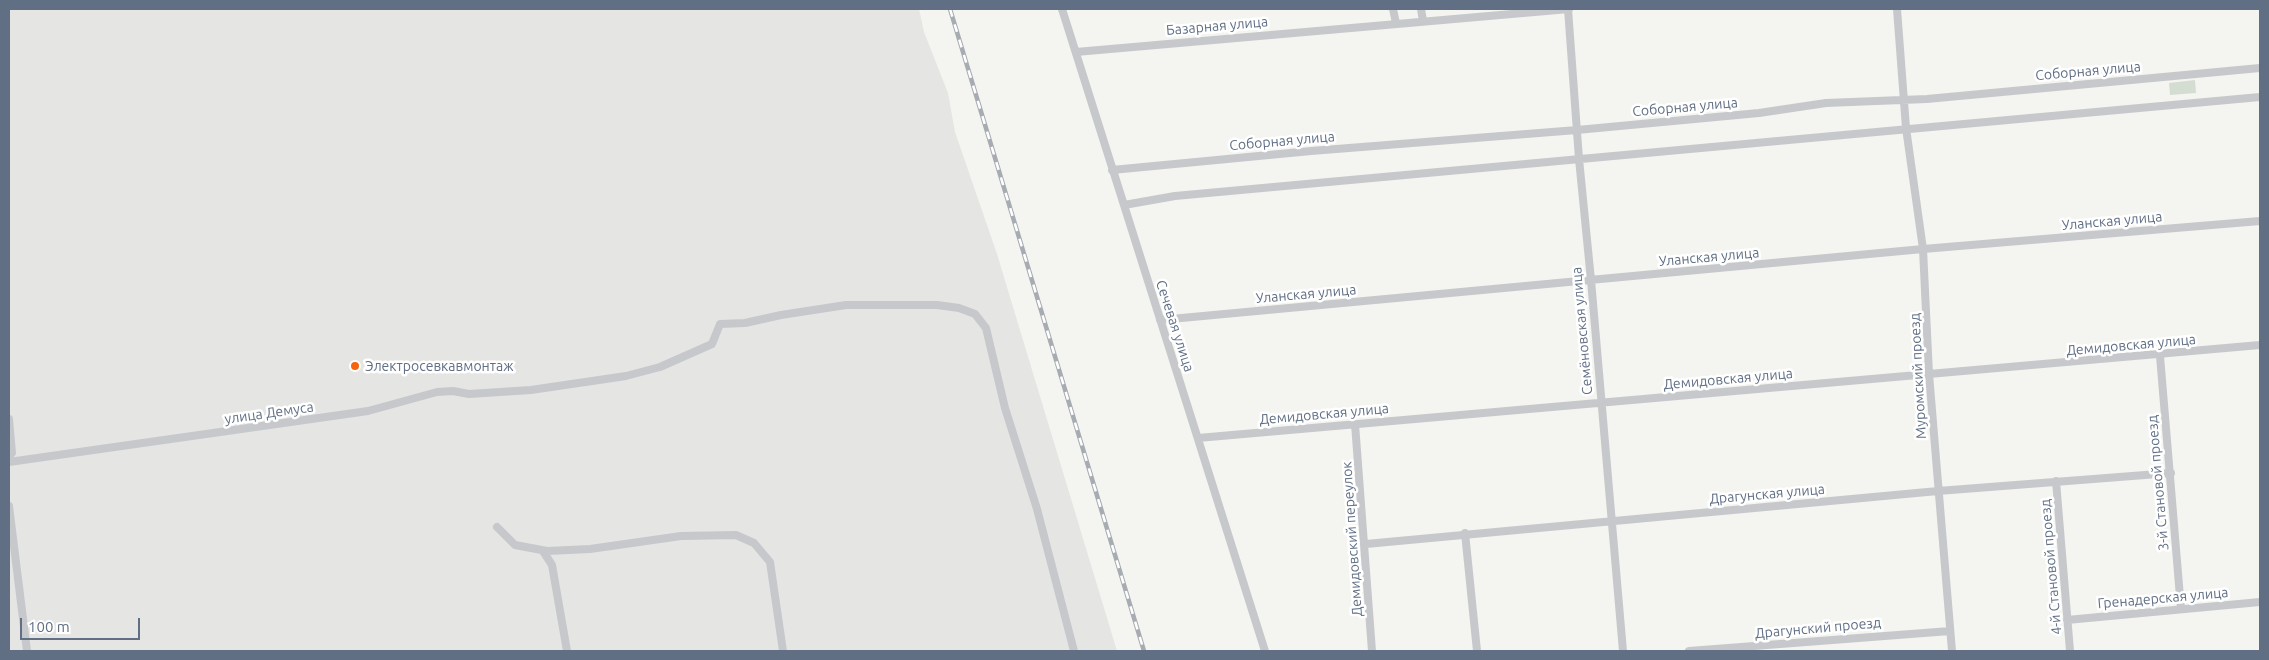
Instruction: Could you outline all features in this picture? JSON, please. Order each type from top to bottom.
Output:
[{"type":"street","name":"Сечевая улица","points":[[1062,9],[1265,651]]},
{"type":"street","points":[[1393,9],[1396,23]]},
{"type":"street","points":[[1422,9],[1423,21]]},
{"type":"street","name":"Базарная улица","points":[[1076,52],[1568,9]]},
{"type":"street","name":"Семёновская улица","points":[[1568,9],[1579,159],[1623,651]]},
{"type":"street","name":"Муромский проезд","points":[[1897,9],[1906,128],[1923,249],[1929,374],[1952,651]]},
{"type":"street","name":"Соборная улица","points":[[1112,170],[1759,113],[1826,103],[1904,100],[2260,68]]},
{"type":"street","points":[[1124,205],[1175,196],[2260,97]]},
{"type":"street","name":"Уланская улица","points":[[1160,320],[1923,249],[2260,221]]},
{"type":"street","name":"улица Демуса","points":[[9,462],[350,414],[437,392],[453,391],[469,394],[531,390],[626,376],[660,367],[712,344],[720,324],[746,324],[781,315],[846,305],[937,305],[959,308],[975,314],[986,328],[1005,408],[1037,509],[1074,651]]},
{"type":"street","name":"Демидовская улица","points":[[1198,438],[2260,346]]},
{"type":"street","name":"3-й Становой проезд","points":[[2160,356],[2181,609]]},
{"type":"street","points":[[9,419],[12,453],[9,456]]},
{"type":"street","name":"Демидовский переулок","points":[[1355,424],[1366,544],[1372,651]]},
{"type":"street","name":"Драгунская улица","points":[[1366,544],[1465,533],[1938,491],[2171,473]]},
{"type":"street","name":"4-й Становой проезд","points":[[2056,482],[2070,651]]},
{"type":"street","points":[[9,506],[27,651]]},
{"type":"street","points":[[497,527],[515,545],[543,551],[590,549],[680,536],[736,535],[754,543],[770,562],[783,651]]},
{"type":"street","points":[[1465,533],[1476,651]]},
{"type":"street","points":[[543,551],[552,565],[567,651]]},
{"type":"street","name":"Гренадерская улица","points":[[2067,620],[2260,602]]},
{"type":"street","name":"Драгунский проезд","points":[[1689,651],[1950,631]]},
{"type":"shaded area","points":[[9,9],[919,9],[924,32],[948,93],[955,132],[997,254],[1117,651],[9,651]]},
{"type":"shaded area","points":[[2195,80],[2196,93],[2170,95],[2169,83]]},
{"type":"railway","points":[[950,9],[1144,651]]},
{"type":"place","name":"Электросевкавмонтаж","points":[[355,366]]}]
